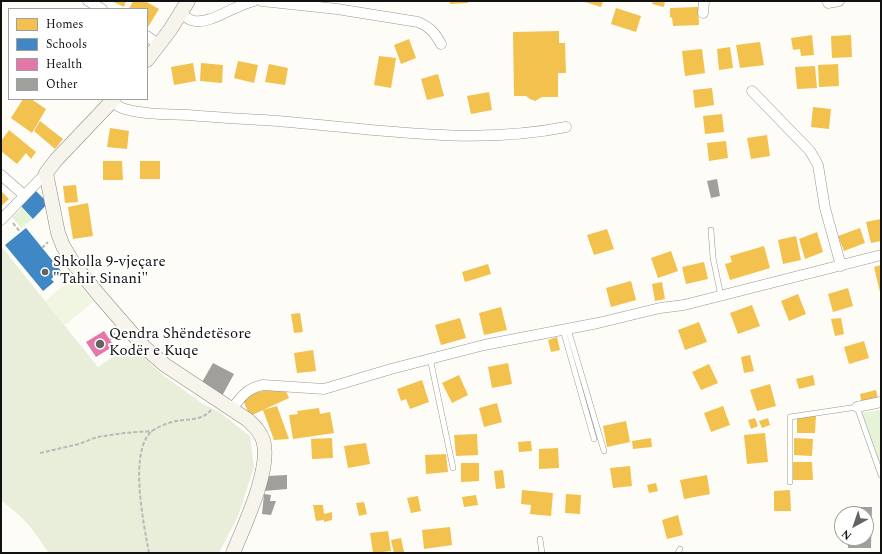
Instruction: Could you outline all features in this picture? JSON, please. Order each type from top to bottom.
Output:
[{"type":"street","points":[[88,1],[100,8]]},
{"type":"street","points":[[148,59],[159,45],[188,1]]},
{"type":"street","points":[[180,14],[192,20],[200,22],[206,21],[251,1]]},
{"type":"street","points":[[262,1],[337,9],[418,22],[429,27],[441,44]]},
{"type":"street","points":[[703,12],[704,1]]},
{"type":"street","points":[[828,3],[839,1]]},
{"type":"street","points":[[148,37],[159,45]]},
{"type":"street","points":[[752,91],[810,151],[815,160],[822,182],[825,208],[841,266]]},
{"type":"street","points":[[1,220],[113,100],[124,109],[165,115],[186,115],[282,122],[430,135],[515,135],[566,127]]},
{"type":"street","points":[[46,173],[58,233],[63,246],[74,264],[98,294],[144,347],[165,365],[248,420],[257,429],[262,439],[265,449],[260,481],[233,553]]},
{"type":"street","points":[[1,175],[24,195]]},
{"type":"street","points":[[232,410],[239,400],[253,386],[263,385],[324,389],[430,358],[484,345],[566,330],[660,308],[684,305],[881,256]]},
{"type":"street","points":[[857,407],[881,402]]},
{"type":"lane","points":[[711,230],[713,258],[721,296]]},
{"type":"lane","points":[[566,330],[594,439]]},
{"type":"lane","points":[[566,330],[604,451]]},
{"type":"lane","points":[[430,358],[453,468]]},
{"type":"lane","points":[[790,482],[790,417],[857,407],[881,475]]},
{"type":"lane","points":[[540,539],[542,553]]},
{"type":"path","points":[[12,222],[20,232]]},
{"type":"path","points":[[110,340],[116,332]]},
{"type":"path","points":[[40,453],[78,444],[97,437],[152,431],[174,422],[201,418],[209,412],[218,401]]},
{"type":"path","points":[[149,553],[141,498],[139,469],[144,445],[152,431]]},
{"type":"green space","points":[[22,208],[33,219],[21,228],[12,217]]},
{"type":"green space","points":[[1,246],[98,367],[130,345],[164,376],[205,405],[218,411],[250,436],[254,467],[238,516],[219,553],[49,553],[27,523],[1,500]]},
{"type":"green space","points":[[73,277],[93,302],[65,325],[45,301]]},
{"type":"green space","points":[[881,410],[881,474],[861,413]]},
{"type":"building: Homes","points":[[112,1],[126,1],[124,7]]},
{"type":"building: Homes","points":[[133,1],[145,1],[159,9],[148,27],[148,8],[130,8]]},
{"type":"building: Homes","points":[[450,1],[468,1],[468,3],[450,4]]},
{"type":"building: Homes","points":[[582,1],[603,1],[601,7]]},
{"type":"building: Homes","points":[[653,1],[665,1],[664,7],[652,4]]},
{"type":"building: Homes","points":[[698,7],[699,25],[673,26],[672,17],[670,18],[670,8]]},
{"type":"building: Homes","points":[[616,8],[641,16],[636,32],[611,24]]},
{"type":"building: Homes","points":[[559,31],[559,43],[565,43],[566,73],[558,73],[558,97],[542,97],[535,101],[526,96],[514,96],[513,32]]},
{"type":"building: Homes","points":[[812,35],[814,55],[801,56],[800,49],[793,50],[791,38]]},
{"type":"building: Homes","points":[[851,35],[852,57],[832,58],[831,36]]},
{"type":"building: Homes","points":[[409,39],[416,58],[401,64],[394,45]]},
{"type":"building: Homes","points":[[760,42],[764,65],[740,68],[736,45]]},
{"type":"building: Homes","points":[[730,47],[733,68],[719,70],[717,49]]},
{"type":"building: Homes","points":[[702,49],[705,73],[685,76],[682,51]]},
{"type":"building: Homes","points":[[379,56],[396,58],[391,88],[374,85]]},
{"type":"building: Homes","points":[[238,61],[258,65],[254,83],[234,78]]},
{"type":"building: Homes","points":[[193,63],[196,81],[174,85],[171,67]]},
{"type":"building: Homes","points":[[201,63],[223,65],[222,83],[200,81]]},
{"type":"building: Homes","points":[[269,64],[288,68],[285,85],[265,82]]},
{"type":"building: Homes","points":[[838,64],[839,86],[819,87],[818,65]]},
{"type":"building: Homes","points":[[815,66],[817,88],[797,89],[795,67]]},
{"type":"building: Homes","points":[[438,74],[444,96],[427,100],[421,79]]},
{"type":"building: Homes","points":[[712,88],[714,105],[695,108],[693,90]]},
{"type":"building: Homes","points":[[489,92],[492,110],[471,114],[467,96]]},
{"type":"building: Homes","points":[[22,100],[32,100],[46,109],[32,133],[11,118]]},
{"type":"building: Homes","points":[[813,107],[831,109],[829,129],[811,127]]},
{"type":"building: Homes","points":[[722,114],[724,132],[705,134],[703,116]]},
{"type":"building: Homes","points":[[40,121],[63,139],[55,149],[34,131]]},
{"type":"building: Homes","points":[[110,128],[129,131],[127,149],[107,147]]},
{"type":"building: Homes","points":[[9,130],[36,152],[31,159],[26,153],[17,164],[1,151],[1,141]]},
{"type":"building: Homes","points":[[767,135],[770,156],[751,159],[747,138]]},
{"type":"building: Homes","points":[[726,141],[728,158],[709,161],[707,143]]},
{"type":"building: Homes","points":[[103,161],[122,161],[123,180],[103,180]]},
{"type":"building: Homes","points":[[140,161],[160,161],[160,179],[140,179]]},
{"type":"building: Homes","points":[[76,185],[78,202],[65,203],[63,186]]},
{"type":"building: Homes","points":[[1,192],[9,199],[1,206]]},
{"type":"building: Homes","points":[[88,203],[93,236],[73,239],[68,207]]},
{"type":"building: Homes","points":[[881,219],[881,241],[871,243],[866,222]]},
{"type":"building: Homes","points":[[860,228],[865,243],[844,251],[838,236]]},
{"type":"building: Homes","points":[[607,229],[614,249],[594,255],[587,235]]},
{"type":"building: Homes","points":[[817,232],[823,252],[805,259],[799,239]]},
{"type":"building: Homes","points":[[796,236],[801,260],[783,264],[778,240]]},
{"type":"building: Homes","points":[[764,246],[770,268],[730,280],[725,264],[732,262],[730,256]]},
{"type":"building: Homes","points":[[671,251],[678,271],[658,278],[651,258]]},
{"type":"building: Homes","points":[[704,262],[708,279],[686,284],[682,267]]},
{"type":"building: Homes","points":[[488,264],[491,274],[465,282],[462,272]]},
{"type":"building: Homes","points":[[881,265],[881,292],[880,292],[874,267]]},
{"type":"building: Homes","points":[[631,281],[636,300],[611,307],[606,288]]},
{"type":"building: Homes","points":[[662,282],[665,299],[655,301],[652,284]]},
{"type":"building: Homes","points":[[848,288],[853,306],[833,312],[828,294]]},
{"type":"building: Homes","points":[[798,294],[806,314],[789,321],[781,301]]},
{"type":"building: Homes","points":[[752,305],[760,326],[738,334],[730,313]]},
{"type":"building: Homes","points":[[501,307],[507,330],[484,335],[479,313]]},
{"type":"building: Homes","points":[[300,313],[303,332],[294,333],[291,314]]},
{"type":"building: Homes","points":[[460,318],[466,338],[441,345],[435,325]]},
{"type":"building: Homes","points":[[841,318],[844,334],[835,336],[831,319]]},
{"type":"building: Homes","points":[[699,322],[707,342],[685,350],[678,330]]},
{"type":"building: Homes","points":[[557,337],[560,350],[551,352],[548,340]]},
{"type":"building: Homes","points":[[864,341],[869,358],[849,364],[844,347]]},
{"type":"building: Homes","points":[[313,350],[316,371],[297,373],[294,353]]},
{"type":"building: Homes","points":[[750,355],[754,371],[744,373],[741,357]]},
{"type":"building: Homes","points":[[508,363],[512,384],[492,388],[488,367]]},
{"type":"building: Homes","points":[[709,364],[718,383],[701,390],[692,372]]},
{"type":"building: Homes","points":[[459,375],[468,395],[452,403],[442,383]]},
{"type":"building: Homes","points":[[813,375],[815,385],[799,389],[796,379]]},
{"type":"building: Homes","points":[[422,380],[429,402],[410,409],[406,399],[401,401],[397,389]]},
{"type":"building: Homes","points":[[770,384],[776,406],[757,411],[750,390]]},
{"type":"building: Homes","points":[[271,389],[286,391],[289,398],[250,416],[242,398],[250,394]]},
{"type":"building: Homes","points":[[876,390],[878,399],[862,404],[860,394]]},
{"type":"building: Homes","points":[[497,403],[502,422],[484,427],[479,408]]},
{"type":"building: Homes","points":[[277,406],[289,439],[274,440],[263,410]]},
{"type":"building: Homes","points":[[723,406],[730,425],[711,432],[704,413]]},
{"type":"building: Homes","points":[[319,408],[320,414],[330,412],[334,433],[293,439],[289,415],[298,414],[297,411]]},
{"type":"building: Homes","points":[[797,415],[816,416],[815,433],[797,433]]},
{"type":"building: Homes","points":[[755,418],[758,426],[751,429],[748,420]]},
{"type":"building: Homes","points":[[768,418],[770,425],[762,428],[759,421]]},
{"type":"building: Homes","points":[[626,421],[630,442],[607,447],[603,426]]},
{"type":"building: Homes","points":[[765,433],[768,462],[747,464],[744,435]]},
{"type":"building: Homes","points":[[477,434],[478,455],[456,456],[454,435]]},
{"type":"building: Homes","points":[[332,438],[333,458],[312,459],[311,439]]},
{"type":"building: Homes","points":[[651,438],[652,447],[633,449],[632,441]]},
{"type":"building: Homes","points":[[794,438],[813,439],[812,456],[794,455]]},
{"type":"building: Homes","points":[[531,441],[532,451],[519,452],[518,442]]},
{"type":"building: Homes","points":[[366,443],[370,464],[348,468],[344,446]]},
{"type":"building: Homes","points":[[558,448],[559,468],[539,469],[539,449]]},
{"type":"building: Homes","points":[[446,454],[448,472],[426,474],[425,455]]},
{"type":"building: Homes","points":[[792,462],[812,462],[813,480],[793,480]]},
{"type":"building: Homes","points":[[461,463],[479,463],[479,481],[461,482]]},
{"type":"building: Homes","points":[[630,466],[632,486],[613,488],[610,468]]},
{"type":"building: Homes","points":[[503,470],[505,488],[496,489],[494,471]]},
{"type":"building: Homes","points":[[707,475],[710,494],[684,499],[680,480]]},
{"type":"building: Homes","points":[[656,483],[658,491],[649,493],[647,485]]},
{"type":"building: Homes","points":[[522,490],[553,493],[551,516],[530,514],[531,505],[521,504]]},
{"type":"building: Homes","points":[[790,490],[791,511],[774,511],[774,491]]},
{"type":"building: Homes","points":[[566,494],[581,495],[580,514],[565,513]]},
{"type":"building: Homes","points":[[476,495],[478,505],[464,507],[462,497]]},
{"type":"building: Homes","points":[[418,496],[421,511],[411,513],[407,498]]},
{"type":"building: Homes","points":[[364,502],[367,514],[359,516],[356,503]]},
{"type":"building: Homes","points":[[313,505],[323,505],[324,514],[332,512],[332,520],[324,522],[324,520],[316,521]]},
{"type":"building: Homes","points":[[678,515],[683,535],[667,539],[662,520]]},
{"type":"building: Homes","points":[[450,527],[452,545],[424,549],[422,530]]},
{"type":"building: Homes","points":[[388,531],[391,551],[373,553],[370,533]]},
{"type":"building: Homes","points":[[401,538],[404,552],[394,553],[391,540]]},
{"type":"building: Schools","points":[[35,190],[48,203],[33,219],[20,205]]},
{"type":"building: Schools","points":[[26,228],[61,271],[51,279],[54,282],[43,291],[5,245]]},
{"type":"building: Health","name":"Qendra Shëndetësore Kodër e Kuqe","points":[[104,331],[114,346],[96,357],[86,342]]},
{"type":"building: Other","points":[[717,179],[720,196],[711,198],[707,181]]},
{"type":"building: Other","points":[[213,363],[234,374],[222,396],[201,384]]},
{"type":"building: Other","points":[[287,475],[287,489],[264,491],[267,476]]},
{"type":"building: Other","points":[[264,494],[271,495],[270,501],[276,501],[271,515],[262,514]]},
{"type":"building: Other","points":[[848,546],[871,546],[871,548],[848,548]]},
{"type":"place","name":"Shkolla 9-vjeçare \"Tahir Sinani\"","points":[[45,272]]},
{"type":"place","name":"Qendra Shëndetësore Kodër e Kuqe","points":[[100,344]]}]
